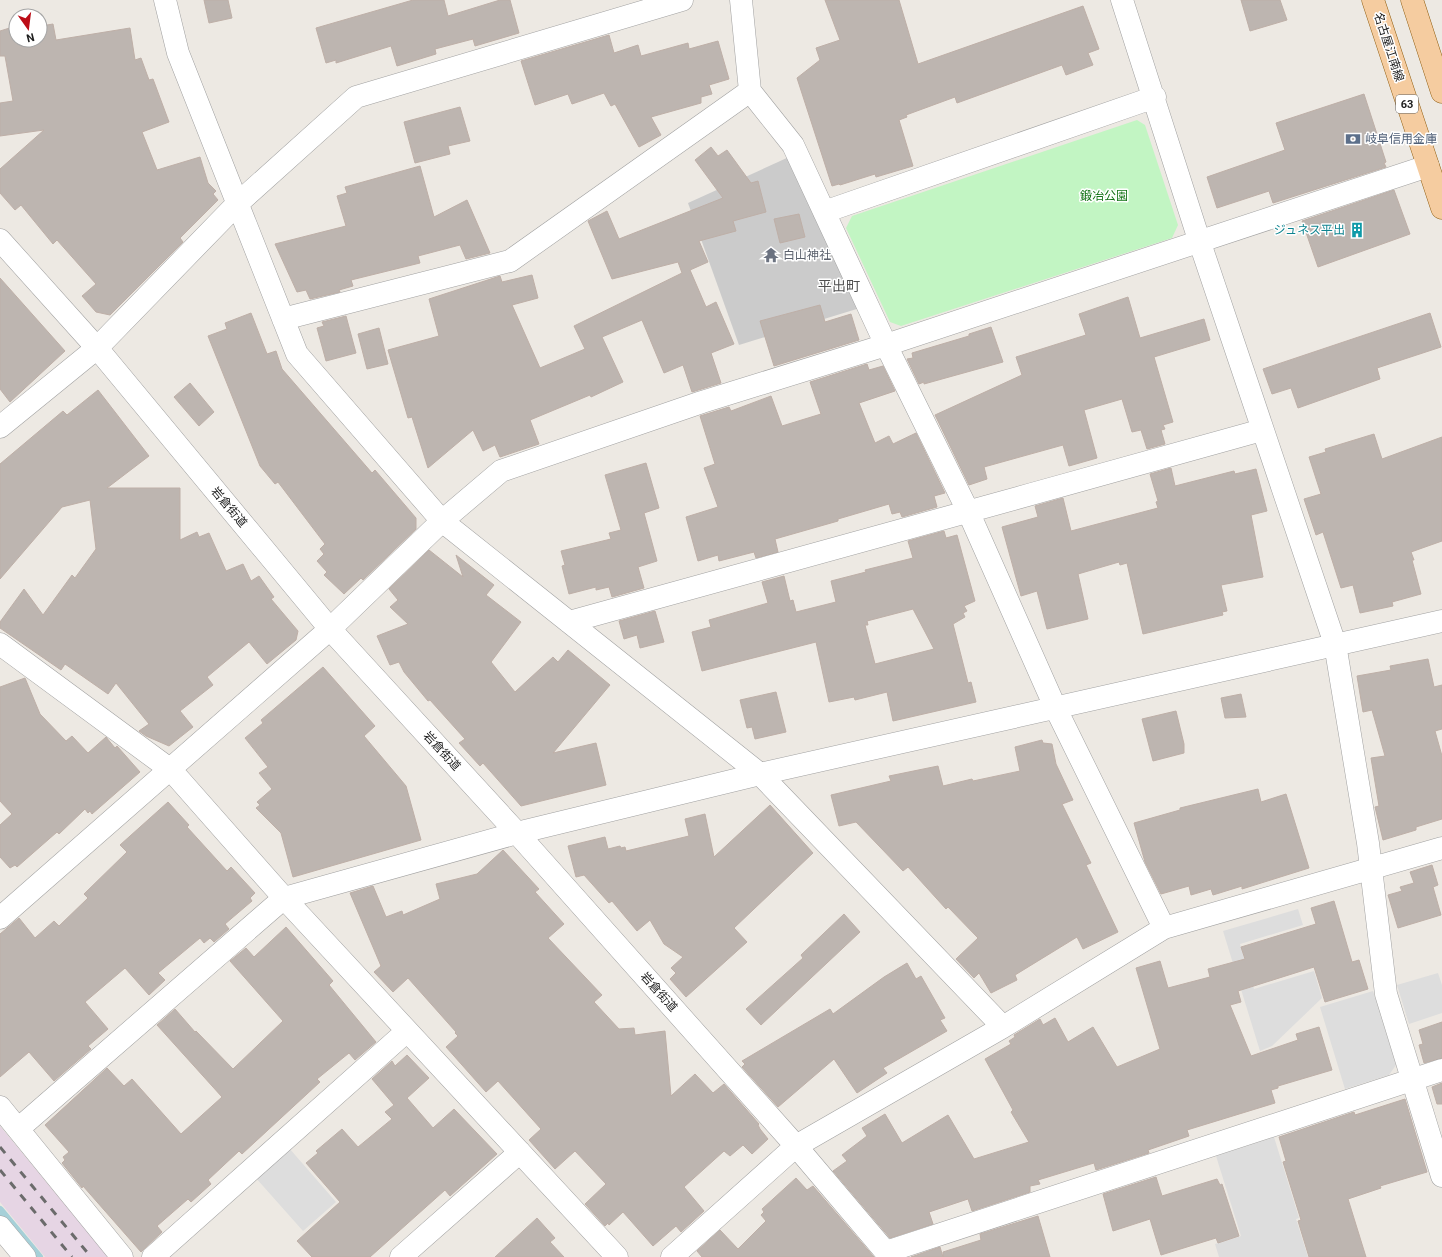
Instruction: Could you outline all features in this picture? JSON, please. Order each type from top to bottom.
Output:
[{"type":"main road","name":"名古屋江南線","points":[[1373,0],[1442,208]]},
{"type":"main road","points":[[1412,0],[1442,92]]},
{"type":"street","points":[[166,0],[178,53],[297,354],[442,521],[760,774],[1003,1027]]},
{"type":"street","points":[[0,427],[97,348],[237,204],[356,97],[682,0]]},
{"type":"street","points":[[741,0],[750,91],[793,146],[886,345],[968,511],[1055,707],[1164,928]]},
{"type":"street","points":[[1122,0],[1200,243],[1335,644],[1356,765],[1371,869],[1386,994],[1411,1080],[1442,1176]]},
{"type":"street","points":[[283,318],[510,261],[750,91]]},
{"type":"street","points":[[824,212],[1154,97]]},
{"type":"street","points":[[0,918],[171,770],[330,629],[442,521],[501,471],[702,402],[886,345],[1200,243],[1428,166]]},
{"type":"street","name":"岩倉街道","points":[[0,240],[97,348],[330,629],[517,833],[796,1146],[888,1255]]},
{"type":"street","points":[[569,622],[1262,430]]},
{"type":"street","points":[[18,1129],[284,898],[517,833],[760,774],[1442,621]]},
{"type":"street","points":[[4,654],[171,770],[284,898],[617,1257]]},
{"type":"street","points":[[672,1257],[796,1146],[1003,1027],[1164,928],[1442,848]]},
{"type":"street","points":[[154,1257],[407,1031]]},
{"type":"street","points":[[888,1255],[1442,1070]]},
{"type":"street","points":[[0,1107],[122,1257]]},
{"type":"street","points":[[401,1257],[520,1152]]},
{"type":"street","points":[[0,1227],[25,1257]]},
{"type":"shaded area","name":"白山神社","points":[[789,157],[860,308],[739,345],[688,203]]},
{"type":"shaded area","points":[[1298,909],[1303,925],[1240,944],[1254,989],[1314,971],[1322,998],[1272,1046],[1260,1051],[1223,931]]},
{"type":"shaded area","points":[[1438,973],[1442,985],[1442,1013],[1409,1024],[1397,985]]},
{"type":"shaded area","points":[[1373,991],[1396,1065],[1389,1075],[1345,1089],[1320,1007]]},
{"type":"shaded area","points":[[0,1126],[108,1257],[45,1257],[0,1202]]},
{"type":"shaded area","points":[[1274,1137],[1299,1218],[1296,1219],[1308,1257],[1219,1257],[1215,1244],[1241,1236],[1216,1156]]},
{"type":"shaded area","points":[[289,1148],[336,1202],[303,1231],[255,1177]]},
{"type":"green space","name":"鍛冶公園","points":[[1137,120],[1145,125],[1178,225],[1172,238],[901,326],[890,322],[846,228],[852,216]]},
{"type":"building","points":[[204,0],[228,0],[232,18],[209,23]]},
{"type":"building","points":[[413,0],[444,0],[448,16],[500,0],[510,0],[519,33],[475,46],[473,39],[435,49],[436,54],[397,66],[391,46],[336,63],[336,60],[326,63],[316,28]]},
{"type":"building","points":[[825,0],[899,0],[918,64],[1083,6],[1099,49],[1088,53],[1093,65],[1066,75],[1062,65],[957,103],[955,97],[906,115],[907,117],[899,120],[913,166],[876,177],[875,174],[832,186],[797,78],[820,60],[816,48],[840,40]]},
{"type":"building","points":[[1241,0],[1280,0],[1287,20],[1250,31]]},
{"type":"building","points":[[53,24],[56,40],[130,28],[135,60],[141,58],[149,80],[153,79],[169,122],[142,132],[157,170],[200,157],[208,183],[216,191],[213,194],[218,200],[180,238],[183,242],[110,315],[96,312],[82,296],[96,284],[57,240],[53,244],[21,205],[15,210],[0,193],[0,169],[44,130],[0,136],[0,103],[13,101],[5,56],[0,56],[0,31],[8,28],[8,48],[48,48],[48,25]]},
{"type":"building","points":[[609,35],[614,53],[638,45],[641,56],[688,43],[689,49],[718,41],[729,79],[709,85],[712,94],[701,97],[701,103],[651,117],[661,135],[639,147],[615,104],[611,106],[604,93],[572,104],[568,94],[535,105],[521,61]]},
{"type":"building","points":[[1364,94],[1386,162],[1384,163],[1386,167],[1273,203],[1269,191],[1217,208],[1207,177],[1285,150],[1276,123]]},
{"type":"building","points":[[460,107],[470,141],[448,146],[450,154],[415,163],[404,122]]},
{"type":"building","points":[[711,147],[718,156],[727,150],[751,183],[758,181],[766,212],[733,221],[736,231],[699,241],[708,262],[690,270],[706,307],[716,302],[734,344],[711,353],[721,383],[692,392],[683,365],[664,373],[642,320],[602,337],[623,382],[591,397],[590,395],[530,420],[539,444],[500,457],[495,445],[483,451],[473,430],[428,468],[412,417],[408,418],[388,350],[439,336],[429,299],[500,276],[502,282],[532,275],[538,298],[512,305],[540,368],[585,349],[574,326],[682,273],[678,262],[612,279],[588,221],[607,211],[619,239],[723,198],[695,160]]},
{"type":"building","points":[[420,166],[434,217],[467,200],[490,253],[466,259],[460,245],[418,256],[420,263],[351,280],[353,286],[339,290],[340,292],[310,299],[306,290],[297,292],[275,244],[346,226],[337,196],[347,193],[345,187]]},
{"type":"building","name":"ジュネス平出","points":[[1394,190],[1410,234],[1318,267],[1302,221]]},
{"type":"building","points":[[799,214],[805,237],[780,243],[774,219]]},
{"type":"building","points":[[0,278],[65,351],[10,402],[0,389]]},
{"type":"building","points":[[1128,297],[1140,338],[1204,319],[1210,340],[1154,357],[1173,422],[1163,425],[1165,429],[1161,430],[1165,444],[1147,449],[1141,430],[1132,432],[1122,399],[1084,410],[1097,458],[1069,466],[1063,445],[984,467],[987,479],[969,485],[935,415],[1022,375],[1016,357],[1086,335],[1079,314]]},
{"type":"building","points":[[820,305],[825,322],[851,314],[859,340],[774,366],[760,321]]},
{"type":"building","points":[[251,313],[267,354],[276,351],[282,369],[372,473],[375,470],[416,518],[416,529],[363,580],[361,578],[344,594],[324,575],[327,572],[317,561],[324,554],[320,549],[325,544],[278,482],[275,484],[260,466],[208,336],[227,329],[225,323]]},
{"type":"building","points":[[1430,313],[1441,347],[1377,368],[1380,379],[1298,408],[1291,388],[1272,394],[1263,369]]},
{"type":"building","points":[[346,316],[356,353],[326,361],[317,328],[324,326],[322,322]]},
{"type":"building","points":[[991,327],[1003,362],[924,384],[924,382],[919,384],[907,359],[913,358],[912,353],[969,336],[969,334]]},
{"type":"building","points":[[379,328],[388,364],[367,369],[358,334]]},
{"type":"building","points":[[867,364],[869,370],[883,366],[895,391],[859,403],[875,443],[889,436],[893,444],[916,433],[945,493],[934,496],[937,507],[902,517],[900,512],[892,514],[889,504],[838,519],[838,521],[775,539],[778,552],[756,558],[754,552],[719,561],[718,555],[698,561],[686,517],[718,507],[704,468],[715,464],[700,416],[729,407],[731,411],[771,396],[782,426],[821,414],[810,382]]},
{"type":"building","points":[[190,383],[214,412],[199,426],[174,397]]},
{"type":"building","points":[[98,390],[149,456],[107,488],[180,488],[180,540],[197,532],[199,537],[209,533],[226,571],[243,564],[251,581],[259,576],[274,597],[271,599],[298,631],[296,640],[267,664],[249,642],[207,677],[213,685],[180,711],[193,727],[169,746],[146,736],[139,731],[149,724],[116,683],[108,694],[65,664],[61,670],[0,628],[0,622],[24,589],[43,615],[72,575],[75,578],[96,549],[90,500],[62,507],[0,579],[0,464],[63,411],[67,415]]},
{"type":"building","points":[[1374,434],[1382,459],[1442,437],[1442,541],[1411,552],[1421,594],[1392,602],[1393,606],[1360,613],[1353,585],[1341,588],[1323,532],[1316,535],[1304,499],[1321,494],[1309,457],[1326,452],[1325,449]]},
{"type":"building","points":[[646,463],[659,508],[644,513],[657,561],[638,567],[644,588],[612,597],[609,587],[596,590],[596,587],[569,594],[562,566],[565,565],[561,551],[611,539],[609,533],[621,530],[605,475]]},
{"type":"building","points":[[1171,468],[1175,486],[1234,471],[1235,474],[1256,469],[1267,511],[1251,515],[1263,577],[1221,585],[1227,611],[1222,612],[1223,615],[1143,634],[1127,563],[1120,565],[1119,562],[1078,574],[1088,619],[1047,629],[1037,591],[1021,596],[1002,527],[1038,517],[1035,506],[1063,498],[1071,531],[1158,508],[1156,502],[1158,501],[1150,474]]},
{"type":"building","points":[[944,531],[946,538],[957,535],[975,601],[964,606],[967,611],[963,613],[965,617],[953,624],[968,683],[971,682],[976,702],[893,721],[887,692],[855,700],[854,697],[829,702],[816,642],[702,671],[692,632],[711,627],[709,620],[768,603],[762,582],[784,576],[790,601],[793,600],[796,612],[836,602],[831,581],[866,572],[865,570],[913,558],[908,541]],"holes":[[[913,609],[934,649],[875,664],[865,625],[868,625],[867,621]]]},
{"type":"building","points":[[429,550],[463,577],[456,555],[494,585],[486,595],[521,622],[491,662],[515,692],[553,657],[558,662],[568,650],[610,685],[553,753],[596,743],[606,785],[521,806],[483,763],[480,766],[459,743],[465,739],[430,700],[428,701],[404,672],[399,662],[390,665],[377,636],[408,624],[390,607],[398,600],[389,589]]},
{"type":"building","points":[[655,611],[664,642],[640,648],[637,635],[624,639],[619,621]]},
{"type":"building","points":[[1428,659],[1434,687],[1442,685],[1442,729],[1435,731],[1442,756],[1442,819],[1416,827],[1416,830],[1383,840],[1375,807],[1379,806],[1371,758],[1385,756],[1372,710],[1363,712],[1357,676],[1391,670],[1390,666]]},
{"type":"building","points":[[323,667],[375,726],[364,736],[406,786],[421,840],[293,877],[281,833],[256,808],[260,805],[257,802],[272,789],[259,773],[268,767],[245,738],[263,723],[261,720]]},
{"type":"building","points":[[25,678],[40,714],[66,741],[72,736],[88,753],[106,737],[115,748],[117,746],[140,772],[92,814],[90,811],[88,813],[85,809],[59,834],[57,832],[17,867],[15,865],[10,868],[0,857],[0,825],[12,814],[0,801],[0,687]]},
{"type":"building","points":[[776,692],[786,732],[755,739],[752,727],[747,728],[740,700]]},
{"type":"building","points":[[1241,694],[1246,717],[1225,718],[1221,698]]},
{"type":"building","points":[[1176,711],[1184,744],[1184,753],[1153,761],[1142,719]]},
{"type":"building","points":[[1042,740],[1043,743],[1052,744],[1056,764],[1073,800],[1062,804],[1091,863],[1086,865],[1118,932],[1083,949],[1077,937],[1015,975],[1017,980],[991,993],[979,973],[974,978],[956,959],[978,938],[948,907],[946,909],[908,867],[903,871],[856,822],[839,826],[831,795],[891,781],[889,776],[938,766],[943,786],[972,779],[973,781],[1020,771],[1015,747]]},
{"type":"building","points":[[1258,789],[1261,802],[1286,794],[1309,868],[1242,889],[1242,886],[1213,895],[1211,889],[1191,895],[1189,886],[1161,894],[1145,862],[1134,823],[1180,810],[1180,808]]},
{"type":"building","points":[[168,802],[189,825],[187,827],[227,871],[231,867],[255,893],[250,898],[252,901],[225,924],[229,929],[214,942],[210,938],[204,943],[200,938],[158,973],[165,980],[149,995],[125,968],[85,1002],[108,1029],[88,1046],[91,1049],[54,1081],[29,1052],[0,1077],[0,934],[19,918],[35,938],[54,921],[59,926],[88,898],[84,894],[127,852],[120,845]]},
{"type":"building","points":[[770,805],[813,853],[734,928],[747,942],[686,997],[670,979],[676,973],[671,968],[683,957],[664,944],[650,920],[637,931],[612,901],[609,903],[584,875],[576,877],[568,846],[605,837],[608,849],[620,846],[621,848],[625,847],[626,851],[689,836],[685,819],[705,814],[714,857]]},
{"type":"building","points":[[503,850],[539,889],[535,892],[564,924],[548,938],[602,995],[594,1002],[619,1029],[634,1028],[635,1035],[665,1031],[671,1096],[695,1074],[713,1093],[724,1084],[759,1124],[760,1129],[768,1139],[752,1154],[743,1145],[730,1156],[724,1151],[684,1187],[704,1211],[681,1232],[676,1226],[653,1246],[623,1212],[609,1225],[608,1223],[605,1226],[585,1204],[606,1184],[575,1151],[555,1169],[529,1140],[541,1129],[498,1081],[486,1092],[446,1047],[458,1036],[455,1033],[456,1032],[408,978],[393,992],[374,972],[381,966],[350,893],[373,886],[386,917],[402,911],[403,915],[440,899],[436,884],[477,874]]},
{"type":"building","points":[[1432,865],[1438,885],[1433,887],[1441,915],[1398,928],[1388,895],[1402,891],[1400,887],[1414,883],[1410,872]]},
{"type":"building","points":[[1334,901],[1352,962],[1359,960],[1368,989],[1325,1002],[1314,967],[1238,991],[1241,1002],[1230,1005],[1251,1056],[1298,1040],[1296,1034],[1319,1027],[1332,1070],[1278,1086],[1278,1088],[1271,1090],[1275,1103],[1187,1130],[1189,1136],[1148,1150],[1149,1153],[1096,1170],[1094,1163],[1038,1180],[1040,1184],[1030,1186],[1030,1192],[972,1211],[968,1199],[929,1212],[933,1224],[890,1238],[833,1171],[847,1161],[842,1155],[867,1136],[862,1128],[885,1114],[902,1143],[948,1115],[974,1159],[1029,1142],[1011,1112],[1013,1110],[985,1059],[1011,1044],[1009,1041],[1015,1037],[1014,1035],[1040,1019],[1043,1025],[1055,1018],[1068,1042],[1093,1027],[1117,1067],[1160,1049],[1136,968],[1160,961],[1168,988],[1210,977],[1208,969],[1245,959],[1241,947],[1316,924],[1311,908]]},
{"type":"building","points":[[844,914],[860,932],[761,1025],[746,1009],[803,958],[801,955]]},
{"type":"building","points":[[286,927],[333,981],[329,985],[376,1042],[355,1060],[349,1053],[317,1079],[320,1082],[242,1154],[239,1151],[208,1180],[211,1184],[191,1202],[188,1199],[157,1226],[162,1232],[141,1252],[83,1186],[82,1188],[62,1163],[65,1160],[63,1157],[69,1152],[45,1125],[107,1068],[124,1086],[132,1079],[181,1134],[222,1097],[157,1025],[175,1009],[195,1032],[196,1031],[233,1069],[283,1021],[230,961],[246,948],[254,957]]},
{"type":"building","points":[[907,963],[916,979],[921,976],[945,1018],[940,1020],[947,1031],[883,1068],[887,1073],[857,1093],[834,1059],[778,1107],[742,1067],[745,1064],[742,1061],[830,1009],[833,1014],[884,977]]},
{"type":"building","points":[[1442,1022],[1442,1058],[1424,1063],[1419,1045],[1423,1044],[1419,1030]]},
{"type":"building","points":[[407,1055],[429,1078],[407,1098],[433,1128],[454,1109],[497,1154],[450,1196],[445,1190],[370,1257],[312,1257],[297,1241],[340,1202],[306,1163],[318,1153],[316,1151],[342,1129],[358,1147],[392,1119],[385,1112],[394,1105],[372,1079],[392,1061],[395,1066]]},
{"type":"building","points":[[1442,1083],[1442,1104],[1437,1104],[1432,1087]]},
{"type":"building","points":[[1405,1099],[1427,1172],[1380,1186],[1381,1188],[1348,1199],[1366,1257],[1309,1257],[1298,1221],[1301,1220],[1283,1162],[1286,1161],[1279,1137],[1354,1112],[1355,1115]]},
{"type":"building","points":[[1156,1177],[1162,1196],[1217,1179],[1220,1185],[1222,1184],[1239,1236],[1218,1243],[1216,1238],[1161,1255],[1150,1219],[1113,1231],[1103,1194]]},
{"type":"building","points":[[796,1178],[807,1190],[813,1186],[874,1257],[702,1257],[697,1251],[720,1230],[738,1249],[766,1221],[761,1215],[764,1212],[762,1209]]},
{"type":"building","points":[[1038,1216],[1050,1257],[943,1257],[943,1252],[981,1240],[980,1234]]},
{"type":"building","points":[[537,1218],[555,1238],[550,1242],[564,1257],[495,1257]]},
{"type":"building","points":[[940,1247],[943,1257],[911,1257]]},
{"type":"waterway","points":[[0,1210],[39,1257]]},
{"type":"railway","points":[[0,1147],[91,1257]]},
{"type":"railway","points":[[0,1170],[72,1257]]},
{"type":"place","name":"岐阜信用金庫","points":[[1353,139]]},
{"type":"place","name":"ジュネス平出","points":[[1357,230]]},
{"type":"place","name":"白山神社","points":[[771,255]]},
{"type":"district","name":"平出町","points":[[839,286]]}]
